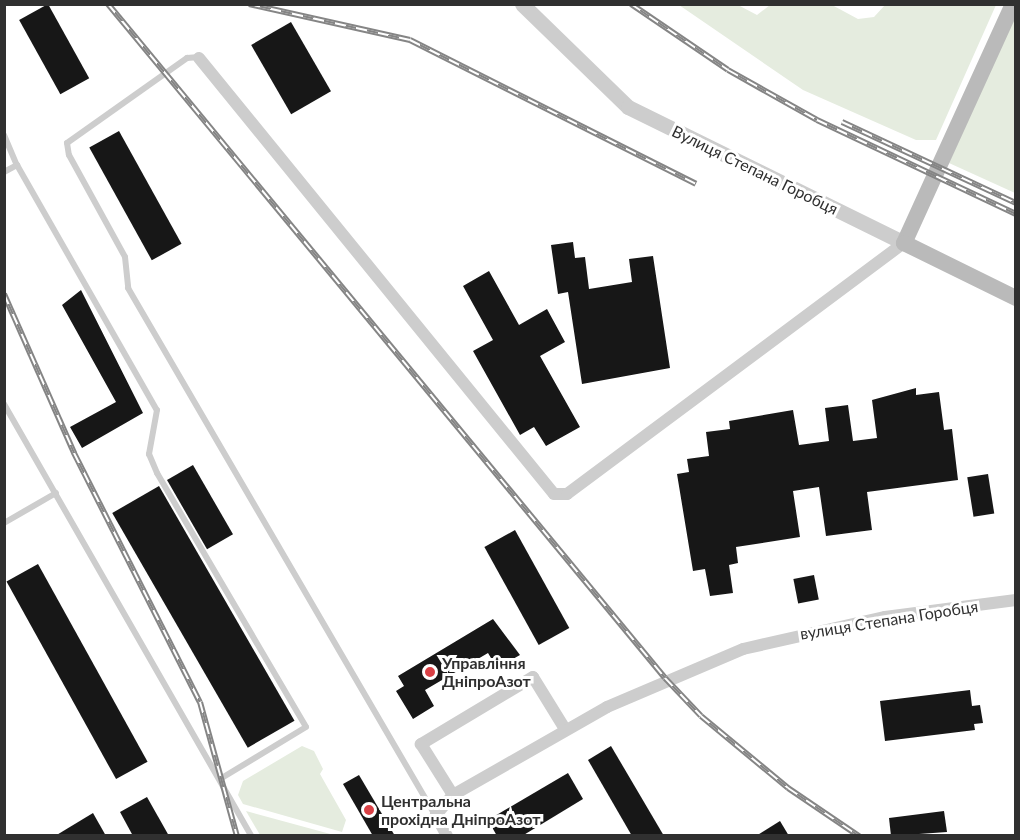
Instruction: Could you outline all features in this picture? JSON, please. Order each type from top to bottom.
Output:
[{"type":"main road","points":[[904,243],[1013,4]]},
{"type":"main road","name":"Вулиця Степана Горобця","points":[[904,243],[1016,298]]},
{"type":"street","name":"Вулиця Степана Горобця","points":[[522,4],[628,107],[904,243]]},
{"type":"street","points":[[199,58],[554,494],[567,494],[904,243]]},
{"type":"street","name":"вулиця Степана Горобця","points":[[436,815],[453,795],[565,729],[666,678],[743,649],[885,617],[1016,600]]},
{"type":"street","points":[[453,795],[421,744],[533,677],[565,729]]},
{"type":"street","points":[[436,815],[447,836]]},
{"type":"lane","points":[[199,58],[187,58],[67,143],[69,154],[125,256],[128,288],[436,815]]},
{"type":"lane","points":[[4,135],[17,165],[157,410],[149,454],[157,473],[306,727],[220,779]]},
{"type":"lane","points":[[4,172],[17,165]]},
{"type":"lane","points":[[4,404],[251,836]]},
{"type":"lane","points":[[4,523],[56,494]]},
{"type":"shaded area","points":[[679,5],[738,5],[757,15],[770,5],[832,5],[858,19],[874,17],[885,5],[996,5],[936,140],[916,140],[803,90]]},
{"type":"shaded area","points":[[1015,13],[1014,91],[1015,193],[949,163]]},
{"type":"shaded area","points":[[302,746],[314,751],[323,769],[320,774],[346,820],[342,832],[243,804],[238,795],[243,781]]},
{"type":"shaded area","points":[[246,811],[334,835],[260,835]]},
{"type":"building","points":[[48,4],[89,78],[60,94],[19,20]]},
{"type":"building","points":[[291,22],[331,91],[291,114],[251,45]]},
{"type":"building","points":[[119,131],[182,244],[152,260],[89,147]]},
{"type":"building","points":[[573,242],[575,258],[585,257],[589,289],[632,282],[629,259],[653,256],[670,368],[582,384],[568,292],[558,294],[551,245]]},
{"type":"building","points":[[489,271],[519,325],[547,309],[565,342],[540,356],[580,427],[546,446],[534,427],[520,435],[473,351],[493,340],[463,286]]},
{"type":"building","points":[[81,290],[143,413],[82,448],[70,427],[116,402],[62,305]]},
{"type":"building","points":[[916,388],[916,395],[939,392],[944,430],[952,429],[958,480],[867,492],[872,530],[826,536],[819,487],[793,491],[800,537],[736,547],[738,563],[729,565],[733,593],[710,596],[705,569],[693,571],[677,474],[689,472],[687,459],[709,456],[706,432],[730,429],[729,421],[793,410],[799,445],[829,441],[825,408],[848,405],[853,441],[877,438],[872,400]]},
{"type":"building","points":[[193,465],[233,534],[207,549],[167,480]]},
{"type":"building","points":[[988,474],[994,514],[974,517],[967,477]]},
{"type":"building","points":[[159,486],[295,721],[248,748],[112,513]]},
{"type":"building","points":[[515,530],[569,628],[539,645],[484,547]]},
{"type":"building","points":[[38,564],[148,762],[116,779],[7,581]]},
{"type":"building","points":[[814,575],[819,600],[798,604],[793,579]]},
{"type":"building","name":"Управління ДніпроАзот","points":[[493,619],[520,655],[497,668],[488,653],[425,690],[434,706],[413,719],[396,691],[404,686],[398,676]]},
{"type":"building","points":[[970,690],[972,706],[980,705],[983,723],[974,724],[975,730],[885,741],[880,701]]},
{"type":"building","points":[[611,746],[664,836],[632,836],[588,760]]},
{"type":"building","points":[[568,773],[583,799],[522,836],[497,836],[488,820]]},
{"type":"building","name":"Центральна прохідна ДніпроАзот","points":[[359,775],[395,836],[373,836],[343,784]]},
{"type":"building","points":[[147,797],[169,836],[133,836],[120,812]]},
{"type":"building","points":[[944,811],[947,832],[891,836],[889,818]]},
{"type":"building","points":[[93,813],[106,836],[55,836]]},
{"type":"building","points":[[780,821],[789,836],[756,836]]},
{"type":"railway","points":[[108,4],[665,678],[701,716],[788,788],[859,836]]},
{"type":"railway","points":[[249,4],[410,40],[696,184]]},
{"type":"railway","points":[[631,4],[728,70],[817,120],[1016,214]]},
{"type":"railway","points":[[842,122],[1016,203]]},
{"type":"railway","points":[[4,294],[74,453],[200,702],[237,836]]},
{"type":"place","name":"Управління ДніпроАзот","points":[[430,672]]},
{"type":"place","name":"Центральна прохідна ДніпроАзот","points":[[369,810]]}]
